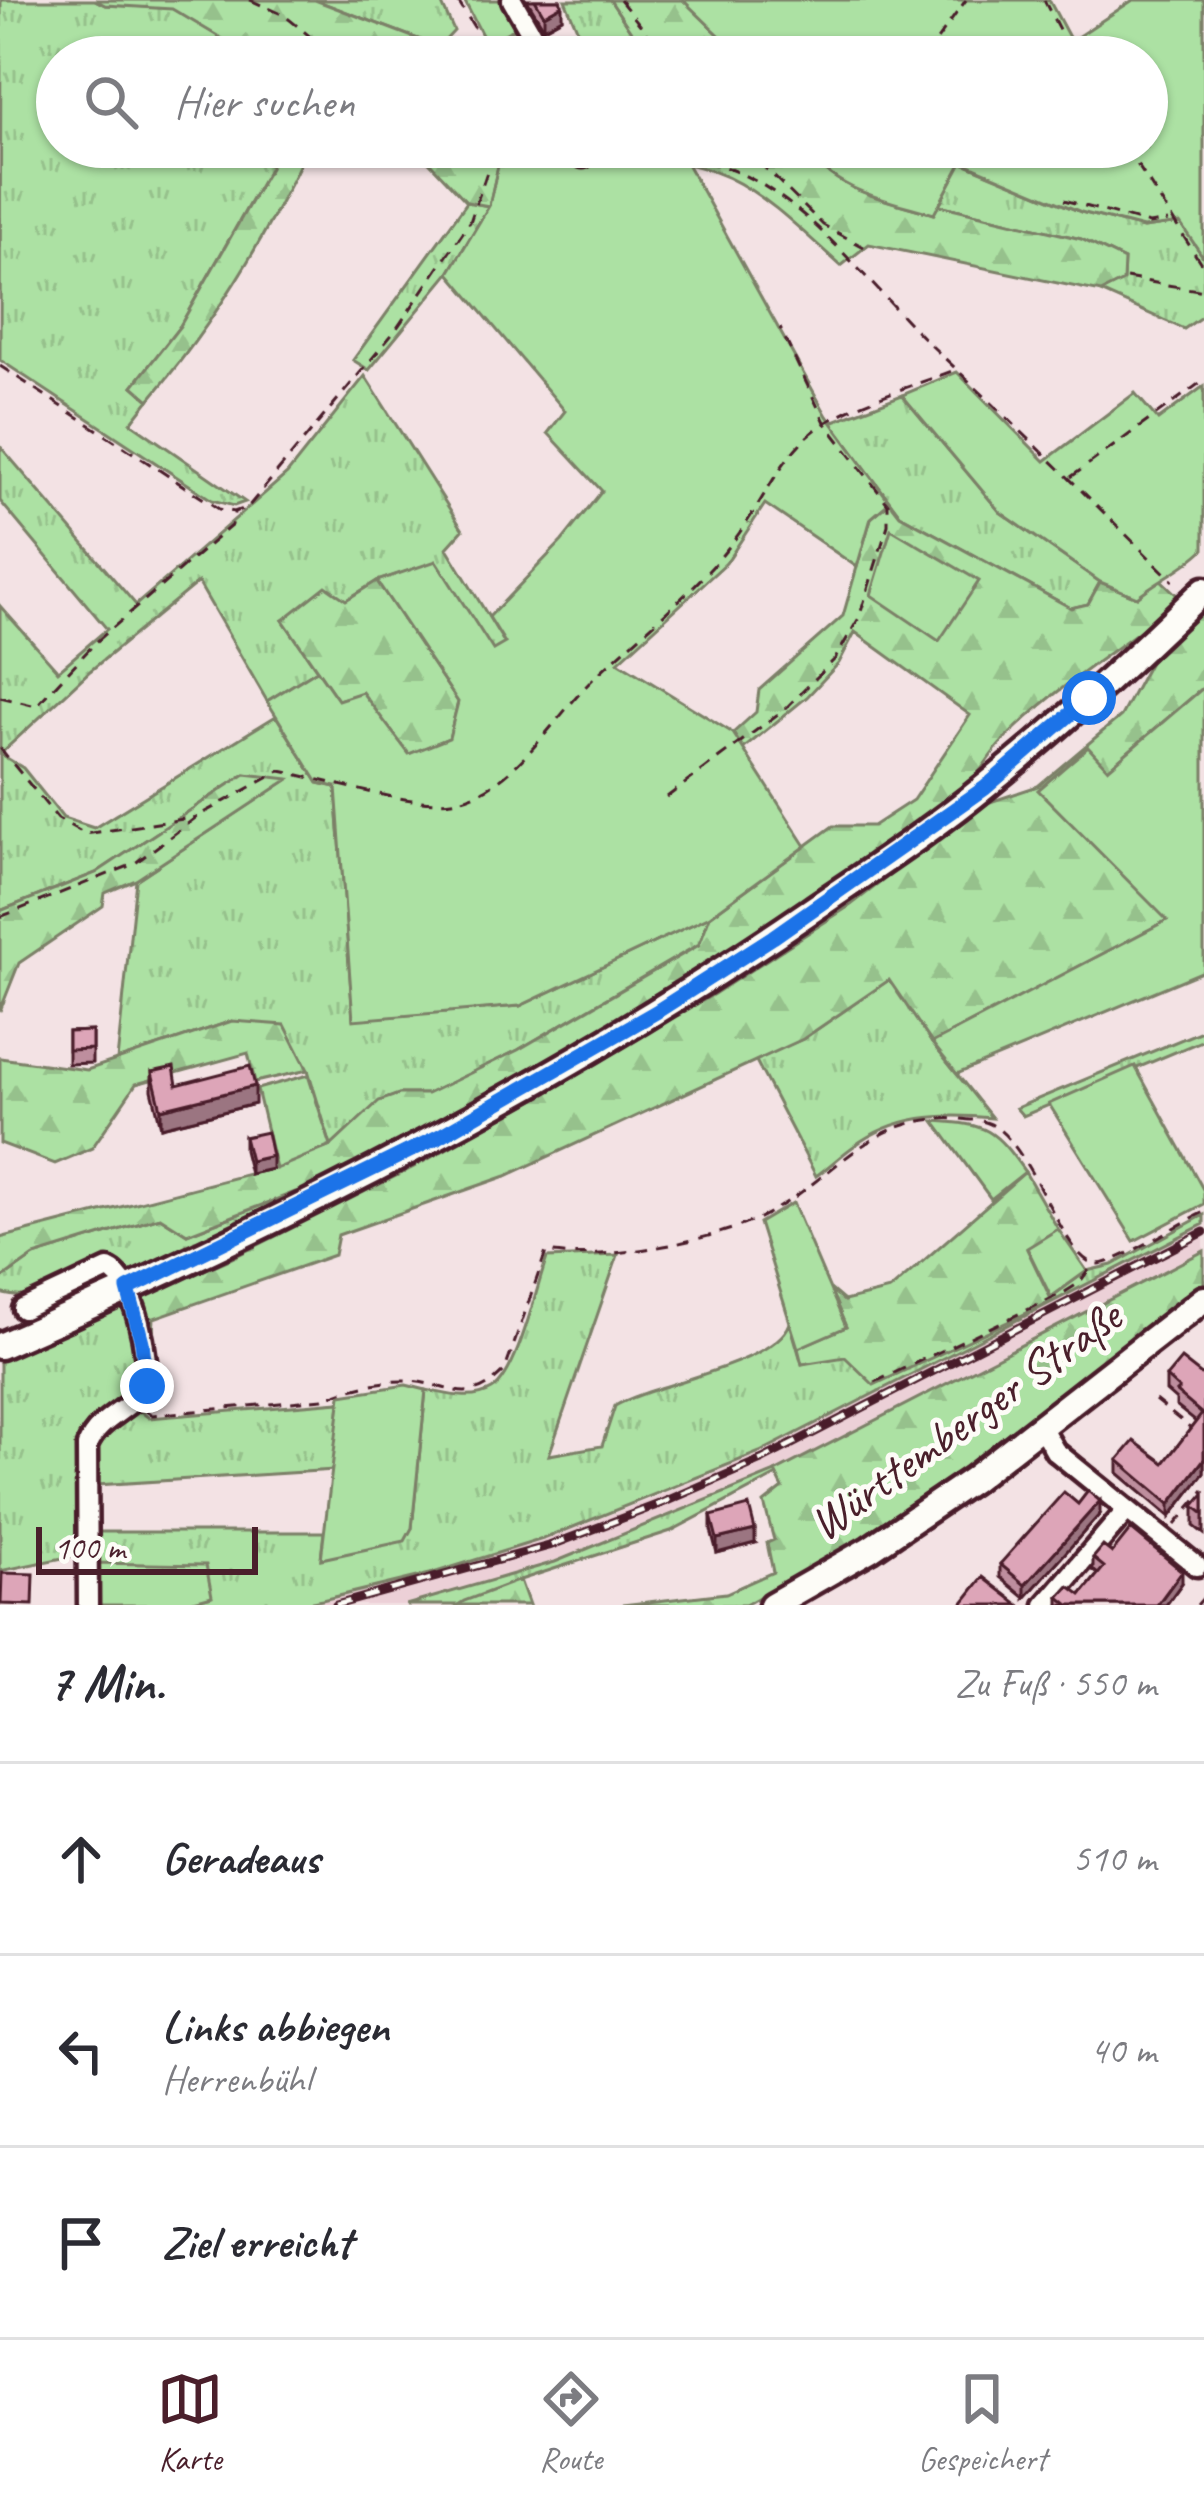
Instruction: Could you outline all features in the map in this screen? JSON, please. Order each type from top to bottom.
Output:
[{"type":"main road","points":[[0,1346],[128,1289],[440,1136],[714,976],[985,788],[1204,590]]},
{"type":"main road","name":"Württemberger Straße","points":[[772,1605],[870,1549],[1042,1428],[1204,1298]]},
{"type":"street","points":[[512,0],[536,36]]},
{"type":"street","points":[[23,1309],[109,1269],[118,1273],[128,1289],[148,1372],[147,1386],[134,1402],[99,1425],[87,1446],[88,1605]]},
{"type":"street","points":[[1042,1428],[1055,1451],[1197,1566]]},
{"type":"street","points":[[1045,1605],[1127,1510]]},
{"type":"path","points":[[250,0],[284,15],[310,36]]},
{"type":"path","points":[[457,0],[481,36]]},
{"type":"path","points":[[620,0],[649,36]]},
{"type":"path","points":[[940,36],[966,0]]},
{"type":"path","points":[[1044,0],[1062,36]]},
{"type":"path","points":[[0,366],[219,509],[234,512],[248,507],[288,464],[436,277],[470,222],[488,168]]},
{"type":"path","points":[[724,168],[740,173],[821,228],[864,247]]},
{"type":"path","points":[[764,168],[1173,581]]},
{"type":"path","points":[[1139,168],[1204,268]]},
{"type":"path","points":[[1064,200],[1149,224],[1170,220]]},
{"type":"path","points":[[1126,278],[1204,291]]},
{"type":"path","points":[[667,797],[786,708],[835,659],[859,618],[888,525],[888,504],[825,422],[780,328]]},
{"type":"path","points":[[0,917],[134,864],[199,817],[280,771],[429,804],[464,800],[491,784],[541,740],[590,682],[696,585],[740,532],[783,465],[825,422],[958,369]]},
{"type":"path","points":[[1070,478],[1204,380]]},
{"type":"path","points":[[0,697],[36,706],[95,643],[232,525],[234,512]]},
{"type":"path","points":[[0,748],[58,819],[85,834],[199,817]]},
{"type":"path","points":[[134,1402],[152,1415],[323,1400],[341,1392],[410,1381],[454,1392],[473,1391],[492,1383],[505,1370],[546,1252],[641,1248],[723,1233],[792,1199],[871,1138],[929,1119],[973,1121],[1000,1131],[1027,1165],[1070,1241],[1093,1264],[1113,1260],[1204,1212]]},
{"type":"path","points":[[875,1382],[1065,1292],[1093,1264]]},
{"type":"path","points":[[1155,1400],[1204,1439]]},
{"type":"path","points":[[1164,1539],[1204,1490]]},
{"type":"path","points":[[1197,1605],[1204,1597]]},
{"type":"shaded area","points":[[1204,1224],[1204,1251],[771,1474],[668,1519],[555,1562],[406,1605],[297,1605],[575,1528],[658,1496],[760,1452]]},
{"type":"green space","points":[[1,0],[95,0],[105,5],[172,8],[218,36],[36,36],[36,168],[269,168],[180,326],[133,386],[149,400],[131,423],[245,502],[234,506],[212,500],[0,360]]},
{"type":"green space","points":[[95,0],[315,0],[410,36],[218,36],[172,9],[105,5]]},
{"type":"green space","points":[[315,0],[440,0],[454,31],[449,36],[410,36]]},
{"type":"green space","points":[[464,0],[502,0],[516,28],[500,36],[482,36]]},
{"type":"green space","points":[[565,0],[610,0],[634,36],[580,36]]},
{"type":"green space","points":[[610,0],[683,0],[720,36],[634,36]]},
{"type":"green space","points":[[683,0],[1049,0],[1068,36],[720,36]]},
{"type":"green space","points":[[1133,0],[1204,0],[1204,258],[1180,223],[1143,228],[1081,212],[976,168],[1168,168],[1168,36],[1079,36]]},
{"type":"green space","points":[[270,168],[298,168],[237,279],[149,400],[133,386],[180,326]]},
{"type":"green space","points":[[435,168],[498,168],[489,206],[467,202]]},
{"type":"green space","points":[[498,168],[689,168],[827,416],[890,502],[871,518],[857,567],[765,504],[726,563],[618,662],[733,733],[806,846],[710,916],[520,1006],[353,1020],[336,787],[318,783],[267,701],[317,670],[338,700],[362,692],[409,754],[449,738],[458,702],[377,581],[436,561],[493,650],[505,643],[489,617],[562,541],[602,491],[548,433],[565,411],[449,273],[489,206]]},
{"type":"green space","points":[[701,168],[823,168],[879,198],[933,214],[939,205],[1081,239],[1124,260],[1123,281],[1101,292],[869,244],[841,266],[758,195]]},
{"type":"green space","points":[[823,168],[959,168],[934,214],[879,198]]},
{"type":"green space","points":[[958,168],[975,168],[1081,212],[1143,228],[1180,223],[1204,258],[1204,315],[1184,329],[1101,292],[1123,280],[1124,260],[1081,239],[939,205]]},
{"type":"green space","points":[[467,202],[489,206],[449,273],[369,370],[353,360]]},
{"type":"green space","points":[[957,372],[1045,461],[1135,393],[1158,420],[1204,386],[1204,549],[1137,597],[1100,582],[1000,512],[902,395]]},
{"type":"green space","points":[[365,376],[463,530],[447,548],[505,644],[493,651],[436,562],[377,581],[345,601],[283,620],[317,670],[267,701],[198,582],[90,671],[0,754],[0,606],[58,671],[107,629],[0,501],[0,446],[136,605],[287,474]]},
{"type":"green space","points":[[902,395],[1000,512],[1100,582],[1088,604],[1071,608],[900,515],[831,422]]},
{"type":"green space","points":[[890,502],[900,515],[1071,608],[1088,604],[1100,582],[1137,597],[1160,579],[1181,599],[1045,702],[956,795],[781,917],[545,1061],[302,1195],[295,1192],[187,1234],[160,1217],[34,1256],[0,1280],[0,1238],[272,1168],[331,1146],[379,1101],[399,1094],[427,1094],[518,1050],[699,945],[710,916],[833,826],[873,826],[913,800],[970,715],[855,632],[839,663],[807,697],[742,750],[733,733],[756,712],[759,690],[843,616],[871,518]]},
{"type":"green space","points":[[891,529],[979,581],[939,641],[871,595]]},
{"type":"green space","points":[[377,581],[458,702],[449,738],[409,755],[362,693],[338,700],[283,620],[326,586],[346,600]]},
{"type":"green space","points":[[1204,609],[1204,687],[1108,769],[1168,920],[932,1043],[889,980],[803,1039],[506,1176],[338,1235],[334,1255],[154,1318],[153,1334],[145,1335],[138,1310],[142,1297],[230,1259],[414,1167],[545,1094],[714,994],[851,905],[981,805],[1038,786],[1121,716],[1150,662]]},
{"type":"green space","points":[[1204,687],[1204,971],[957,1074],[932,1043],[1167,920],[1038,790],[1088,747],[1108,769]]},
{"type":"green space","points":[[276,716],[318,783],[336,787],[353,1019],[520,1006],[710,916],[699,944],[518,1050],[427,1094],[399,1094],[379,1102],[331,1146],[308,1070],[232,1021],[117,1060],[136,880],[287,780],[245,774],[96,873],[0,911],[0,754],[23,768],[63,818],[94,828]]},
{"type":"green space","points":[[245,774],[289,779],[136,880],[105,893],[103,906],[19,963],[0,1011],[0,911],[96,873]]},
{"type":"green space","points":[[890,979],[932,1043],[992,1118],[937,1116],[903,1122],[870,1136],[816,1176],[755,1059],[803,1039]]},
{"type":"green space","points":[[232,1021],[285,1025],[308,1070],[255,1082],[248,1053],[136,1084],[92,1148],[55,1164],[0,1143],[0,1058],[87,1070]]},
{"type":"green space","points":[[1204,1030],[1204,1040],[1023,1116],[1016,1108]]},
{"type":"green space","points":[[1135,1066],[1204,1191],[1204,1204],[1134,1241],[1049,1104]]},
{"type":"green space","points":[[308,1075],[331,1146],[276,1169],[257,1089]]},
{"type":"green space","points":[[934,1121],[967,1124],[988,1132],[1025,1172],[991,1199]]},
{"type":"green space","points":[[1025,1172],[1058,1229],[1027,1249],[1052,1301],[874,1385],[845,1357],[802,1364],[798,1348],[846,1327],[830,1289],[844,1301],[890,1290]]},
{"type":"green space","points":[[296,1192],[302,1195],[196,1246],[110,1280],[69,1292],[0,1293],[0,1280],[34,1256],[160,1217],[187,1234]]},
{"type":"green space","points":[[793,1203],[846,1327],[798,1348],[759,1223]]},
{"type":"green space","points":[[1204,1215],[1204,1224],[760,1452],[546,1538],[430,1574],[297,1605],[179,1605],[212,1596],[80,1605],[79,1566],[89,1562],[91,1444],[136,1408],[149,1418],[340,1402],[334,1470],[97,1485],[99,1532],[324,1532],[321,1558],[412,1528],[426,1390],[476,1396],[501,1381],[518,1349],[547,1258],[618,1255],[549,1455],[602,1446],[615,1406],[738,1362],[780,1338],[790,1323],[802,1364],[1051,1302],[1051,1297],[1087,1271],[1112,1265]]},
{"type":"green space","points":[[1058,1229],[1087,1271],[1051,1297],[1027,1248]]},
{"type":"green space","points":[[1204,1251],[1204,1285],[965,1470],[886,1524],[745,1605],[622,1605],[726,1593],[773,1572],[767,1543],[774,1540],[764,1503],[783,1488],[775,1472]]},
{"type":"green space","points":[[120,1308],[130,1314],[144,1384],[87,1433],[82,1554],[0,1571],[0,1359]]},
{"type":"green space","points":[[406,1385],[426,1390],[412,1528],[405,1541],[321,1559],[341,1395]]},
{"type":"green space","points":[[777,1475],[671,1531],[458,1605],[406,1605],[555,1562]]},
{"type":"green space","points":[[89,1563],[206,1565],[212,1596],[179,1605],[95,1605]]},
{"type":"green space","points":[[520,1580],[529,1605],[458,1605],[464,1601]]},
{"type":"building","points":[[535,0],[560,0],[562,5],[544,15]]},
{"type":"building","points":[[92,1031],[92,1049],[68,1050],[68,1032]]},
{"type":"building","points":[[250,1066],[255,1086],[161,1109],[152,1072],[174,1067],[177,1085]]},
{"type":"building","points":[[267,1132],[272,1156],[250,1161],[244,1137]]},
{"type":"building","points":[[1181,1359],[1204,1377],[1204,1459],[1170,1504],[1118,1460],[1134,1441],[1164,1463],[1202,1414],[1166,1377]]},
{"type":"building","points":[[1088,1491],[1100,1501],[1025,1585],[1000,1564],[1064,1492],[1078,1504]]},
{"type":"building","points":[[1204,1494],[1204,1514],[1194,1506]]},
{"type":"building","points":[[749,1506],[755,1530],[717,1539],[711,1516]]},
{"type":"building","points":[[1131,1529],[1182,1571],[1157,1605],[1069,1605],[1059,1597],[1069,1586],[1081,1595],[1104,1567],[1093,1558],[1103,1546],[1112,1553]]},
{"type":"building","points":[[2,1573],[34,1574],[33,1605],[1,1604]]},
{"type":"building","points":[[983,1577],[1019,1605],[961,1605]]},
{"type":"railway","points":[[336,1605],[549,1546],[662,1503],[763,1459],[1204,1232]]},
{"type":"route","points":[[147,1386],[148,1372],[128,1289],[440,1136],[656,1012],[773,937],[985,788],[1089,698]]}]
